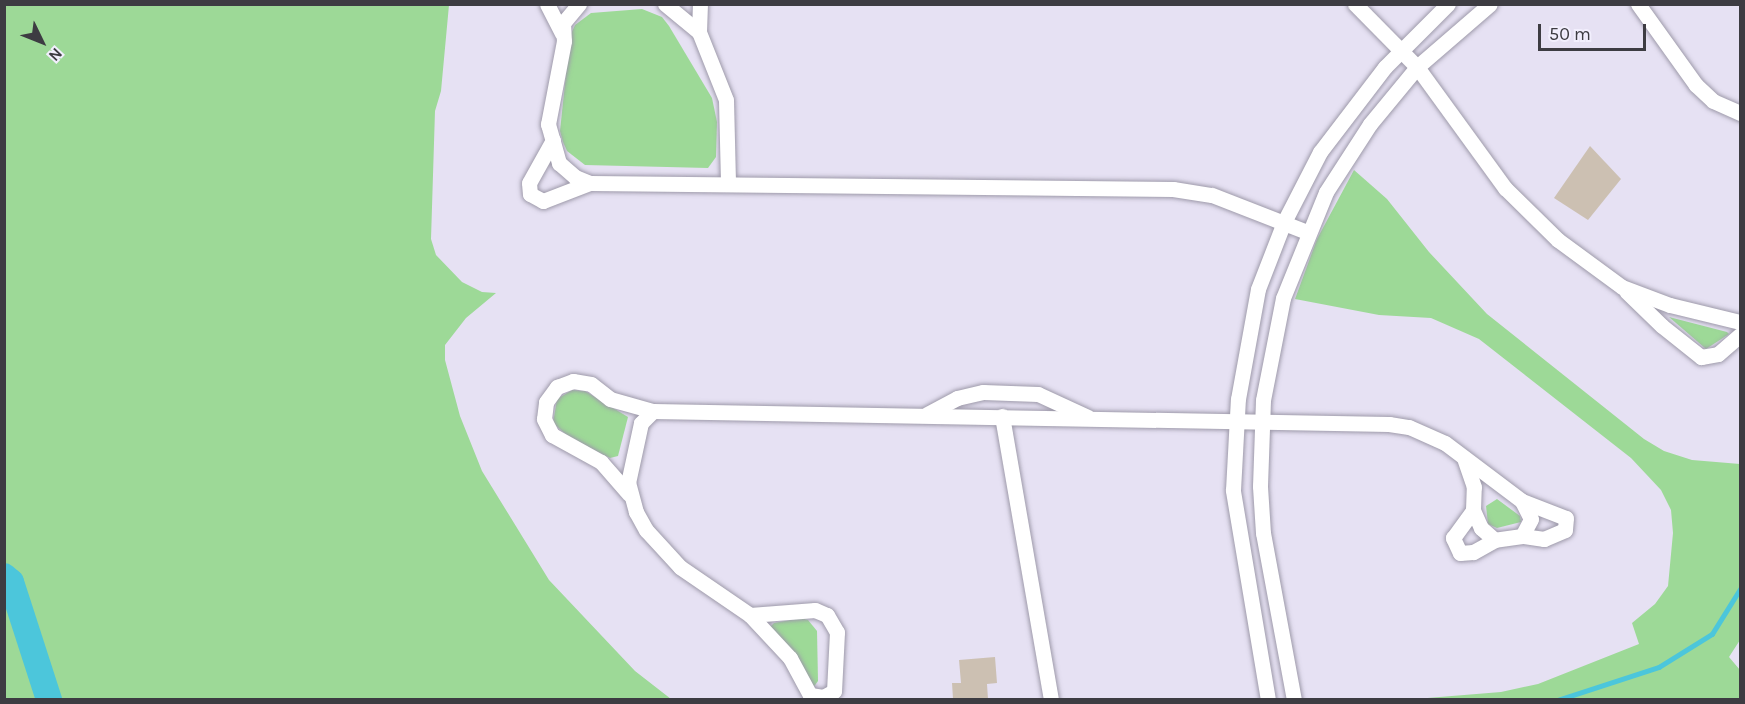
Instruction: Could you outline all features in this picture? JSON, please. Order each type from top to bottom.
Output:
[{"type":"street","points":[[547,4],[564,41]]},
{"type":"street","points":[[579,4],[566,16],[564,41],[548,124],[559,163],[575,177],[590,183]]},
{"type":"street","points":[[665,4],[699,32]]},
{"type":"street","points":[[700,4],[699,32],[728,109],[728,182]]},
{"type":"street","points":[[1355,4],[1417,67],[1518,204],[1558,240],[1622,287],[1662,326],[1701,357],[1718,354],[1740,335]]},
{"type":"street","points":[[1268,699],[1233,490],[1236,420],[1253,311],[1284,222],[1309,171],[1350,108],[1401,50],[1448,4]]},
{"type":"street","points":[[1294,699],[1263,533],[1261,420],[1282,298],[1307,232],[1342,165],[1417,67],[1490,4]]},
{"type":"street","points":[[1638,4],[1696,85],[1713,100],[1740,113]]},
{"type":"street","points":[[552,140],[529,183],[530,194],[543,201],[590,183],[728,182],[1173,189],[1212,195],[1307,232]]},
{"type":"street","points":[[1622,287],[1670,305],[1740,322]]},
{"type":"street","points":[[750,615],[815,610],[827,615],[837,632],[834,691],[823,697],[810,695],[785,651],[750,615],[680,567],[646,530],[629,494],[601,462],[552,435],[544,419],[546,402],[557,387],[573,381],[591,384],[610,399],[653,411],[1261,420],[1409,427],[1445,443],[1522,501],[1559,513],[1566,518],[1568,526],[1560,534],[1544,539],[1522,536],[1495,540],[1465,554],[1456,549],[1454,538],[1473,510]]},
{"type":"street","points":[[925,415],[957,398],[983,392],[1038,394],[1091,418]]},
{"type":"street","points":[[629,494],[629,468],[640,423],[653,411]]},
{"type":"street","points":[[1002,416],[1052,699]]},
{"type":"street","points":[[1464,458],[1474,487],[1473,510],[1480,528],[1495,540]]},
{"type":"street","points":[[1522,501],[1530,519],[1522,536]]},
{"type":"green space","points":[[4,5],[449,5],[441,91],[435,111],[431,239],[436,255],[462,282],[482,292],[496,293],[466,318],[445,345],[445,360],[460,416],[482,471],[549,580],[635,671],[671,699],[5,699]]},
{"type":"green space","points":[[642,9],[662,17],[712,98],[717,122],[716,157],[708,168],[585,165],[567,151],[563,142],[560,131],[570,36],[575,25],[591,13]]},
{"type":"green space","points":[[1354,170],[1387,199],[1429,252],[1487,314],[1644,439],[1664,451],[1692,460],[1740,464],[1740,640],[1729,657],[1740,670],[1740,699],[1415,699],[1501,692],[1538,684],[1639,644],[1632,623],[1655,604],[1668,586],[1673,533],[1671,510],[1661,490],[1631,458],[1479,339],[1431,318],[1379,315],[1295,299],[1317,239]]},
{"type":"green space","points":[[1669,317],[1727,332],[1729,334],[1706,349]]},
{"type":"green space","points":[[572,390],[585,391],[628,417],[618,456],[610,458],[570,438],[553,423],[557,399]]},
{"type":"green space","points":[[1497,499],[1520,516],[1521,522],[1497,528],[1488,524],[1486,506]]},
{"type":"green space","points":[[801,618],[808,620],[817,631],[818,681],[813,688],[770,627],[774,623]]},
{"type":"building","points":[[1590,146],[1621,179],[1588,220],[1554,198]]},
{"type":"building","points":[[995,657],[997,683],[987,684],[988,699],[953,699],[952,683],[961,683],[959,660]]},
{"type":"waterway","points":[[4,576],[11,582],[49,700]]},
{"type":"waterway","points":[[1558,700],[1659,667],[1712,634],[1740,589]]}]
